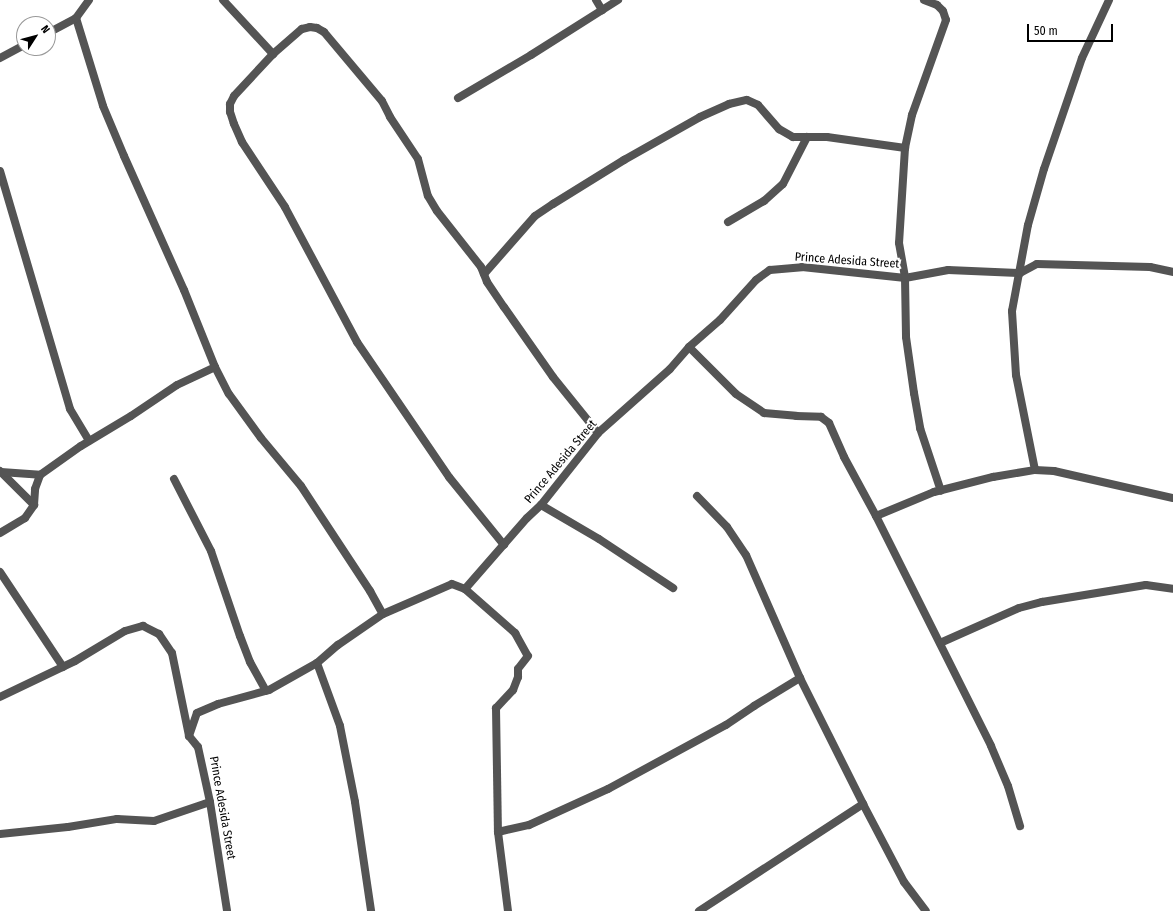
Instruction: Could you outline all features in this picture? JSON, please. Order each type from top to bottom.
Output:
[{"type":"street","points":[[56,29],[76,18],[89,0]]},
{"type":"street","points":[[223,0],[273,54]]},
{"type":"street","points":[[596,0],[602,10]]},
{"type":"street","points":[[458,98],[618,0]]},
{"type":"street","points":[[924,0],[937,5],[943,11],[946,20],[912,115],[905,148],[899,243],[905,278],[906,337],[914,393],[920,428],[941,491]]},
{"type":"street","points":[[1035,470],[1016,374],[1012,311],[1028,225],[1044,168],[1082,58],[1109,0]]},
{"type":"street","points":[[76,18],[103,106],[184,290],[214,367],[229,394],[261,438],[301,486],[370,591],[383,614]]},
{"type":"street","points":[[504,545],[449,477],[357,342],[285,207],[242,142],[234,124],[230,112],[230,104],[234,96],[273,54],[302,29],[310,27],[318,28],[324,32],[382,101],[390,117],[418,159],[431,201],[437,211],[481,267],[504,307],[553,377],[598,433]]},
{"type":"street","points":[[0,58],[16,49]]},
{"type":"street","points":[[484,274],[535,216],[624,160],[700,117],[729,104],[746,100],[758,105],[779,129],[793,137],[827,137],[905,148]]},
{"type":"street","points":[[728,222],[764,201],[783,184],[807,137]]},
{"type":"street","points":[[0,171],[70,409],[89,441]]},
{"type":"street","name":"Prince Adesida Street","points":[[465,589],[527,518],[541,505],[598,433],[670,369],[689,347],[720,320],[756,280],[770,270],[802,268],[905,278],[948,270],[1020,273],[1037,264],[1150,267],[1173,272]]},
{"type":"street","points":[[689,347],[736,394],[764,413],[801,417],[821,417],[829,423],[844,457],[876,516],[991,746],[1008,786],[1020,826]]},
{"type":"street","points":[[0,533],[25,518],[34,505],[35,489],[40,475],[89,441],[131,416],[177,385],[214,367]]},
{"type":"street","points":[[876,516],[941,491],[993,477],[1035,470],[1054,471],[1173,498]]},
{"type":"street","points":[[0,471],[40,475]]},
{"type":"street","points":[[0,471],[34,505]]},
{"type":"street","points":[[174,479],[211,551],[250,662],[266,691]]},
{"type":"street","points":[[697,496],[727,527],[746,555],[800,678],[863,804],[904,882],[926,911]]},
{"type":"street","points":[[541,505],[599,539],[673,588]]},
{"type":"street","points":[[0,572],[63,667]]},
{"type":"street","points":[[189,736],[197,713],[218,704],[266,691],[317,663],[338,645],[383,614],[452,584],[465,589],[515,633],[528,656],[518,669],[518,677],[513,690],[496,708],[498,832],[508,911]]},
{"type":"street","points":[[940,643],[1019,608],[1042,602],[1146,584],[1173,589]]},
{"type":"street","name":"Prince Adesida Street","points":[[0,697],[63,667],[125,631],[143,626],[159,634],[172,653],[189,736],[198,747],[210,802],[227,911]]},
{"type":"street","points":[[317,663],[340,726],[355,802],[371,911]]},
{"type":"street","points":[[498,832],[529,825],[608,790],[726,725],[800,678]]},
{"type":"street","points":[[0,834],[68,827],[117,819],[154,821],[210,802]]},
{"type":"street","points":[[699,911],[863,804]]}]
